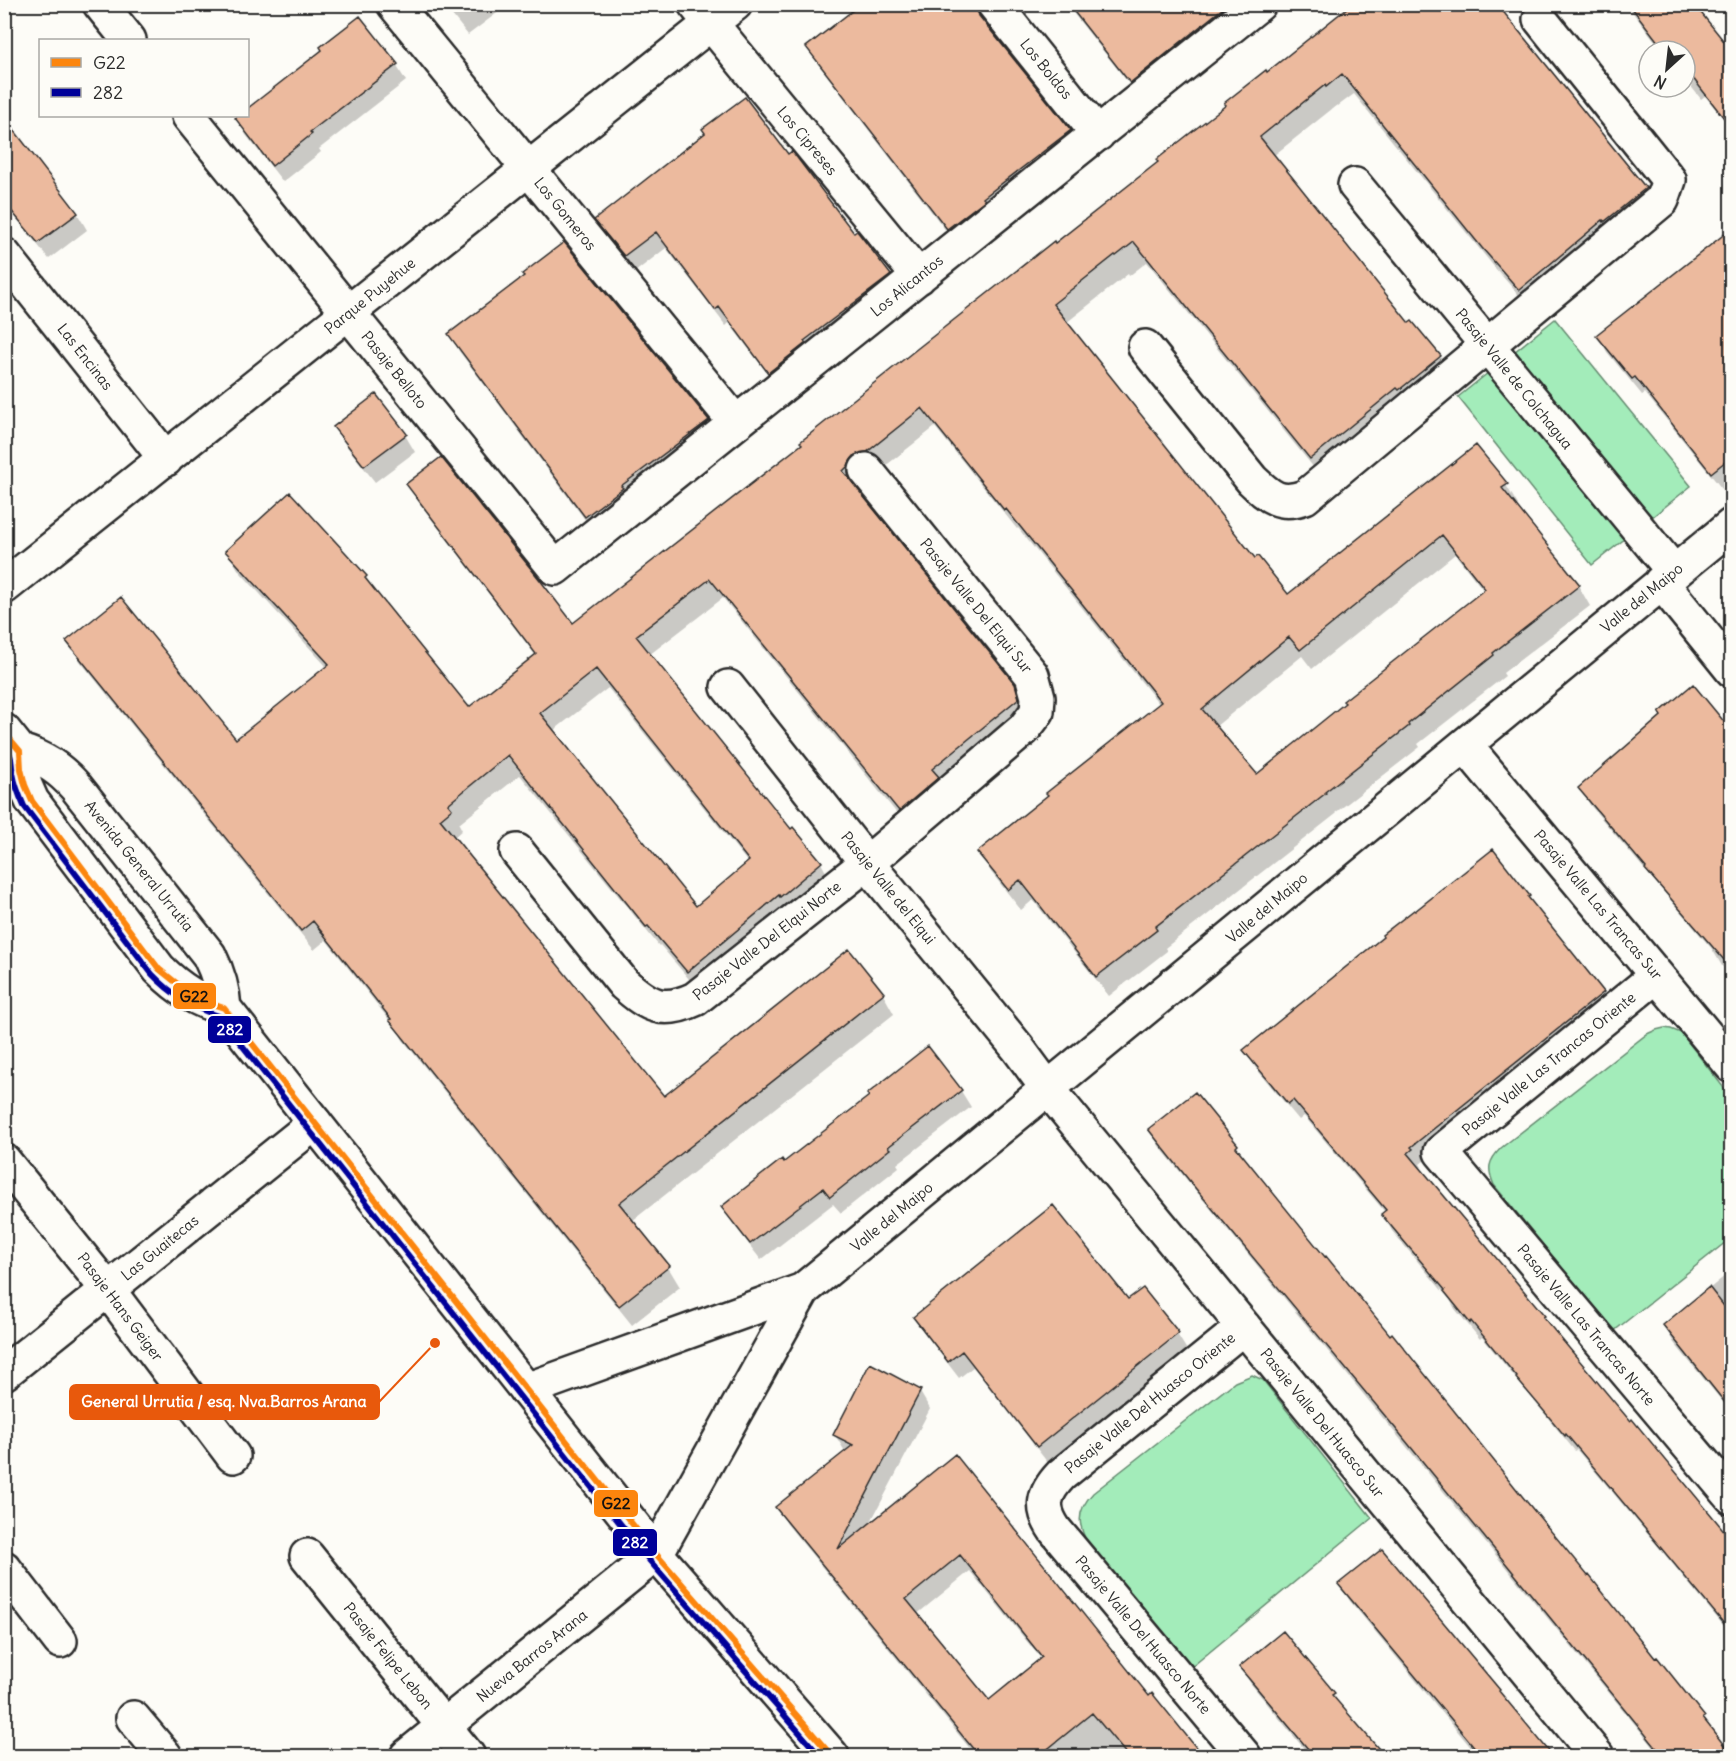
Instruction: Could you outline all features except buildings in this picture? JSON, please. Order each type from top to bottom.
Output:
[{"type":"street","points":[[100,4],[128,39]]},
{"type":"street","name":"Los Gomeros","points":[[394,4],[736,423]]},
{"type":"street","name":"Los Boldos","points":[[994,4],[1098,134]]},
{"type":"street","name":"Los Alicantos","points":[[555,568],[1259,4]]},
{"type":"street","name":"Parque Puyehue","points":[[4,587],[529,169],[714,11]]},
{"type":"street","name":"Los Cipreses","points":[[714,11],[919,277]]},
{"type":"street","points":[[1145,347],[1252,480],[1266,494],[1279,500],[1292,502],[1305,497],[1662,200],[1669,180],[1540,19]]},
{"type":"street","name":"Pasaje Belloto","points":[[190,117],[555,568]]},
{"type":"street","name":"Pasaje Valle de Colchagua","points":[[1355,185],[1486,345],[1668,577],[1731,670]]},
{"type":"street","name":"Las Encinas","points":[[4,255],[166,459]]},
{"type":"street","name":"Pasaje Valle Del Elqui Sur","points":[[866,470],[1032,675],[1038,698],[1037,712],[1024,729],[867,863]]},
{"type":"street","name":"Valle del Maipo","points":[[526,1390],[803,1290],[1731,525]]},
{"type":"street","name":"Pasaje Valle del Elqui","points":[[728,687],[1017,1047],[1048,1089]]},
{"type":"street","name":"Pasaje Valle Las Trancas Sur","points":[[1465,745],[1731,1066]]},
{"type":"street","name":"Avenida General Urrutia","points":[[10,749],[21,769],[32,801],[159,969],[187,994],[205,1003],[224,1008]]},
{"type":"street","name":"Avenida General Urrutia","points":[[10,749],[36,756],[64,774],[209,955],[223,991],[224,1008],[656,1554],[832,1756]]},
{"type":"street","name":"Pasaje Valle Del Elqui Norte","points":[[517,851],[624,984],[644,1001],[670,1007],[695,999],[867,863]]},
{"type":"street","name":"Pasaje Valle Las Trancas Oriente","points":[[1441,1152],[1656,976]]},
{"type":"street","name":"Pasaje Valle Del Huasco Sur","points":[[1048,1089],[1597,1756]]},
{"type":"street","name":"Las Guaitecas","points":[[4,1373],[315,1123]]},
{"type":"street","name":"Pasaje Valle Las Trancas Norte","points":[[1441,1152],[1731,1497]]},
{"type":"street","name":"Pasaje Hans Geiger","points":[[4,1161],[108,1290],[233,1456]]},
{"type":"street","name":"Valle del Maipo","points":[[656,1554],[803,1290]]},
{"type":"street","name":"Pasaje Valle Del Huasco Oriente","points":[[1045,1511],[1051,1485],[1061,1475],[1244,1327]]},
{"type":"street","name":"Pasaje Valle Del Huasco Norte","points":[[1045,1511],[1055,1530],[1244,1756]]},
{"type":"street","name":"Nueva Barros Arana","points":[[407,1756],[656,1554]]},
{"type":"street","name":"Pasaje Felipe Lebon","points":[[307,1556],[468,1756]]},
{"type":"street","points":[[4,1568],[60,1641]]},
{"type":"street","points":[[133,1718],[165,1756]]},
{"type":"green space","points":[[1555,319],[1691,486],[1592,565],[1458,397]]},
{"type":"green space","points":[[1664,1028],[1681,1033],[1731,1097],[1731,1238],[1614,1331],[1494,1185],[1490,1165],[1493,1157],[1501,1148],[1647,1034]]},
{"type":"green space","points":[[1252,1375],[1263,1380],[1372,1518],[1189,1669],[1090,1548],[1081,1526],[1081,1513],[1093,1493],[1235,1382]]},
{"type":"transit line","name":"G22","points":[[4,732],[20,751],[21,769],[32,801],[159,969],[189,993],[224,1008],[656,1554],[832,1756]]},
{"type":"transit line","name":"282","points":[[4,746],[10,756],[15,782],[24,806],[152,974],[183,1000],[219,1016],[649,1560],[820,1756]]},
{"type":"place","name":"General Urrutia / esq. Nva.Barros Arana","points":[[435,1343]]}]
